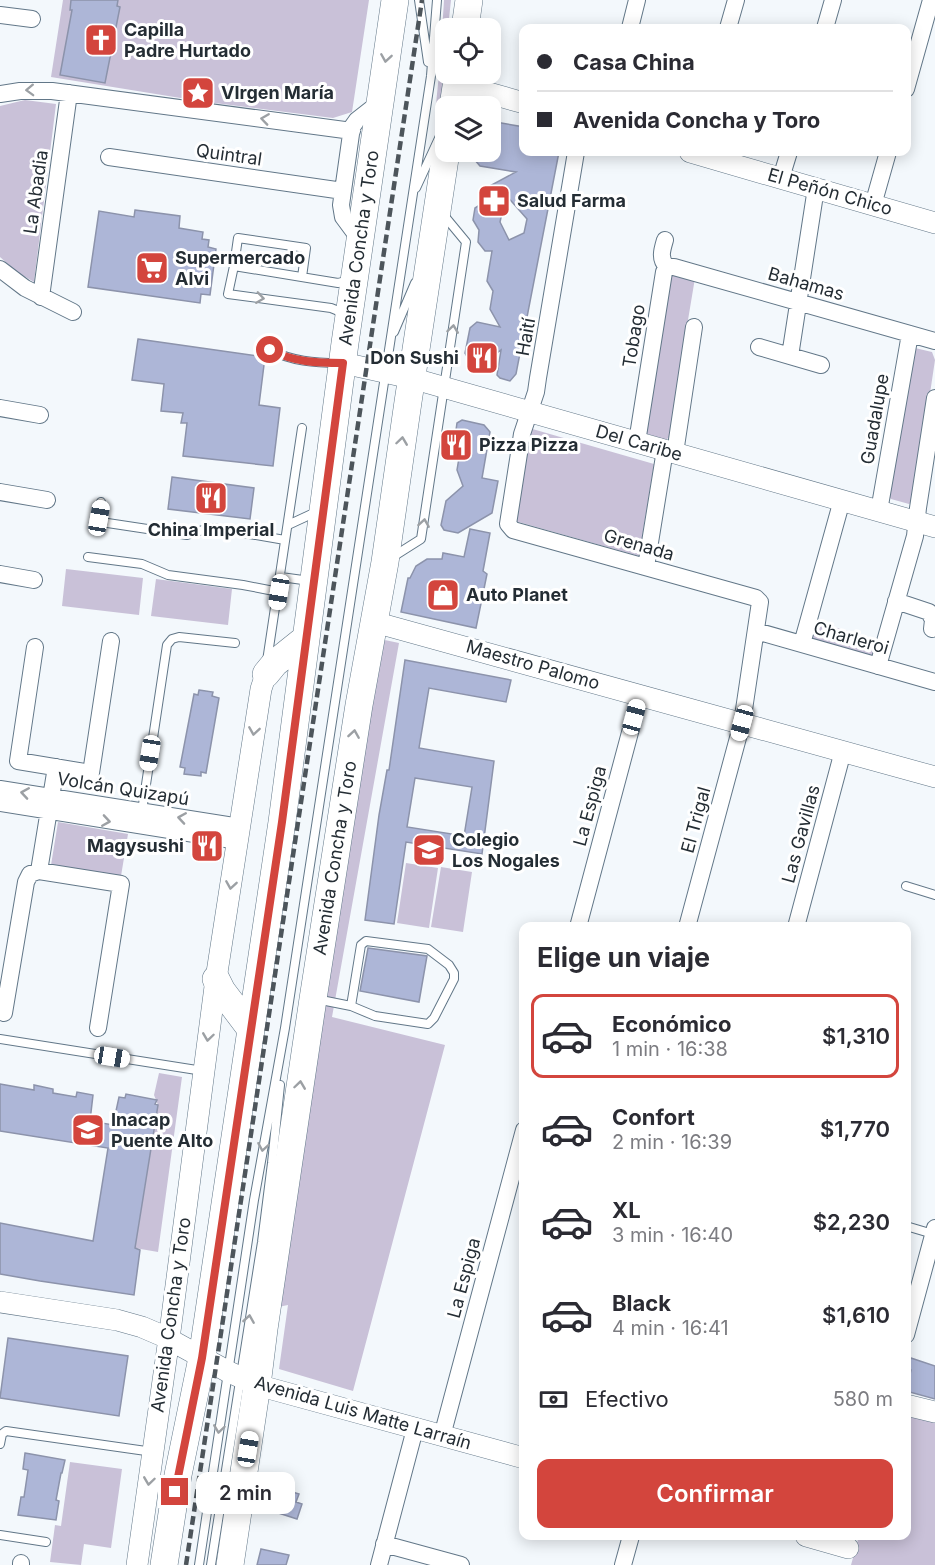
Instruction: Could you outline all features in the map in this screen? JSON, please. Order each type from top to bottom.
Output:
[{"type":"main road","name":"Avenida Concha y Toro","points":[[164,1565],[178,1476],[202,1358],[282,822],[348,322],[395,0]]},
{"type":"main road","points":[[466,18],[469,0]]},
{"type":"main road","name":"Avenida Concha y Toro","points":[[230,1565],[242,1378],[264,1329],[360,696],[386,562],[430,251],[424,203],[442,162]]},
{"type":"main road","points":[[266,674],[274,663],[305,639]]},
{"type":"main road","points":[[216,979],[222,991],[250,1028]]},
{"type":"street","points":[[631,24],[637,0]]},
{"type":"street","points":[[729,24],[736,0]]},
{"type":"street","points":[[826,24],[833,0]]},
{"type":"street","points":[[911,71],[931,0]]},
{"type":"street","points":[[0,15],[32,19]]},
{"type":"street","points":[[456,88],[519,102]]},
{"type":"street","points":[[0,94],[36,90],[69,93],[352,131],[357,120],[380,102]]},
{"type":"street","name":"La Abadia","points":[[41,297],[69,93]]},
{"type":"street","name":"Avenida Concha y Toro","points":[[352,131],[341,213],[360,240]]},
{"type":"street","name":"Haití","points":[[508,526],[522,434],[536,392],[575,156]]},
{"type":"street","name":"El Peñón Chico","points":[[705,156],[935,223]]},
{"type":"street","points":[[781,178],[788,156]]},
{"type":"street","points":[[873,205],[887,156]]},
{"type":"street","name":"Quintral","points":[[109,157],[343,191]]},
{"type":"street","points":[[790,356],[816,188]]},
{"type":"street","name":"Tobago","points":[[637,442],[664,272],[667,267],[661,256],[664,240]]},
{"type":"street","name":"Bahamas","points":[[667,267],[674,267],[935,341]]},
{"type":"street","points":[[0,269],[25,288],[73,312]]},
{"type":"street","points":[[646,567],[694,327]]},
{"type":"street","name":"Guadalupe","points":[[879,511],[910,333]]},
{"type":"street","points":[[759,346],[821,365]]},
{"type":"street","name":"Del Caribe","points":[[343,363],[444,387],[926,524]]},
{"type":"street","points":[[878,666],[915,536],[926,524],[935,398]]},
{"type":"street","points":[[0,408],[39,415]]},
{"type":"street","points":[[0,492],[47,500]]},
{"type":"street","points":[[802,644],[842,500]]},
{"type":"street","name":"Grenada","points":[[508,526],[513,530],[759,600]]},
{"type":"street","points":[[0,574],[34,580]]},
{"type":"street","name":"El Trigal","points":[[688,922],[742,723],[759,600]]},
{"type":"street","points":[[896,602],[929,612],[933,620],[932,629]]},
{"type":"street","name":"Maestro Palomo","points":[[374,622],[935,777]]},
{"type":"street","name":"Charleroi","points":[[756,631],[935,682]]},
{"type":"street","points":[[35,646],[18,761],[91,773],[111,641]]},
{"type":"street","name":"Avenida Concha y Toro","points":[[137,1565],[216,979],[261,689],[266,674]]},
{"type":"street","name":"La Espiga","points":[[579,922],[640,695]]},
{"type":"street","name":"Las Gavillas","points":[[797,922],[843,751]]},
{"type":"street","points":[[39,871],[56,767]]},
{"type":"street","name":"Volcán Quizapú","points":[[0,789],[50,804],[239,834]]},
{"type":"street","name":"Volcán Quizapú","points":[[0,802],[142,811],[239,834]]},
{"type":"street","points":[[4,1013],[26,882],[30,874],[39,871],[120,884],[98,1028]]},
{"type":"street","name":"La Espiga","points":[[442,1436],[519,1149]]},
{"type":"street","points":[[913,1285],[934,1231]]},
{"type":"street","name":"Avenida Luis Matte Larraín","points":[[0,1302],[117,1320],[142,1327],[242,1378],[415,1429],[519,1457]]},
{"type":"street","points":[[911,1405],[935,1412]]},
{"type":"street","points":[[379,1565],[415,1429]]},
{"type":"street","points":[[623,1565],[630,1540]]},
{"type":"street","points":[[818,1540],[848,1550]]},
{"type":"street","points":[[384,1544],[461,1565]]},
{"type":"lane","points":[[419,0],[431,76]]},
{"type":"lane","points":[[424,203],[437,0]]},
{"type":"lane","points":[[199,1565],[242,1378],[257,1179],[285,1028],[389,344],[435,162]]},
{"type":"lane","points":[[386,562],[421,540],[466,242],[424,203]]},
{"type":"lane","points":[[302,277],[306,248],[238,238],[228,294],[336,310],[348,322]]},
{"type":"lane","points":[[389,344],[430,251]]},
{"type":"lane","points":[[234,266],[338,283],[355,276]]},
{"type":"lane","points":[[270,350],[290,359],[317,363],[343,363]]},
{"type":"lane","points":[[266,674],[302,428]]},
{"type":"lane","points":[[101,502],[100,522],[186,535],[209,528],[220,529],[285,540]]},
{"type":"lane","points":[[288,525],[324,507]]},
{"type":"lane","points":[[88,557],[142,564],[168,575],[279,592]]},
{"type":"lane","points":[[280,577],[313,582]]},
{"type":"lane","points":[[142,811],[167,645],[172,639],[179,637],[235,644]]},
{"type":"lane","points":[[906,886],[935,895]]},
{"type":"lane","points":[[313,999],[351,1006],[375,1016],[428,1024],[434,1018],[454,979],[454,973],[448,965],[428,949],[366,941],[361,945],[351,1006]]},
{"type":"lane","points":[[211,1565],[242,1378],[268,1198],[285,1028]]},
{"type":"lane","points":[[0,1039],[203,1071]]},
{"type":"lane","points":[[911,1227],[934,1231]]},
{"type":"lane","points":[[0,1444],[2,1434],[6,1431],[153,1452]]},
{"type":"lane","points":[[0,1535],[46,1542]]},
{"type":"shaded area","points":[[63,0],[369,0],[352,112],[333,118],[199,101],[51,77]]},
{"type":"shaded area","points":[[444,0],[451,0],[449,18],[443,18]]},
{"type":"shaded area","points":[[438,84],[445,84],[443,96],[437,96]]},
{"type":"shaded area","points":[[25,100],[56,104],[34,282],[17,272],[0,257],[0,106]]},
{"type":"shaded area","points":[[675,273],[695,278],[671,435],[666,440],[647,434],[644,426],[670,278]]},
{"type":"shaded area","points":[[915,348],[932,352],[935,360],[914,500],[909,504],[891,499],[889,496]]},
{"type":"shaded area","points":[[529,428],[654,464],[639,556],[515,521]]},
{"type":"shaded area","points":[[66,569],[143,578],[139,615],[62,606]]},
{"type":"shaded area","points":[[156,579],[232,589],[228,625],[151,616]]},
{"type":"shaded area","points":[[814,621],[878,640],[872,660],[811,642]]},
{"type":"shaded area","points":[[380,639],[399,643],[332,1017],[445,1045],[353,1391],[279,1369],[288,1305],[278,1307]]},
{"type":"shaded area","points":[[58,822],[128,834],[121,876],[51,865]]},
{"type":"shaded area","points":[[406,863],[438,868],[429,928],[397,923]]},
{"type":"shaded area","points":[[441,867],[472,872],[463,932],[431,927]]},
{"type":"shaded area","points":[[159,1073],[182,1077],[158,1252],[135,1248],[158,1105],[154,1095]]},
{"type":"shaded area","points":[[911,1415],[935,1421],[935,1565],[851,1565],[858,1540],[911,1540]]},
{"type":"shaded area","points":[[70,1462],[122,1469],[111,1548],[84,1544],[81,1565],[50,1562],[55,1525],[61,1526]]},
{"type":"building","points":[[71,0],[118,0],[117,6],[120,7],[105,83],[60,75],[72,10],[70,10]]},
{"type":"building","points":[[501,123],[519,126],[519,156],[558,156],[516,374],[510,381],[497,375],[501,350],[482,364],[469,360],[465,353],[470,328],[477,322],[500,327],[490,309],[493,291],[487,281],[492,251],[485,251],[478,242],[479,230],[473,220],[475,208],[483,203],[486,188],[516,172],[480,166],[477,162],[501,162]],"holes":[[[506,195],[527,219],[524,233],[509,240],[500,222]]]},
{"type":"building","name":"Supermercado Alvi","points":[[135,210],[180,216],[179,228],[203,232],[202,239],[209,240],[208,247],[216,249],[210,295],[201,294],[200,303],[88,287],[99,211],[134,217]]},
{"type":"building","points":[[138,339],[265,357],[259,405],[280,408],[273,466],[183,456],[187,423],[181,423],[183,413],[161,411],[164,384],[132,380]]},
{"type":"building","points":[[462,420],[484,425],[490,432],[482,478],[498,481],[492,513],[458,533],[444,530],[441,525],[446,501],[463,486],[457,470],[460,452],[454,444],[457,423]]},
{"type":"building","name":"China Imperial","points":[[172,477],[254,488],[250,519],[168,509]]},
{"type":"building","name":"Auto Planet","points":[[470,529],[490,533],[483,571],[487,574],[476,628],[401,612],[408,578],[416,566],[427,559],[442,559],[443,553],[464,557]]},
{"type":"building","points":[[405,660],[511,680],[506,702],[429,688],[419,748],[494,761],[482,854],[406,842],[394,924],[365,920],[379,815],[387,770],[389,770]],"holes":[[[415,778],[472,787],[464,836],[407,827]]]},
{"type":"building","points":[[199,690],[213,692],[212,696],[219,698],[206,773],[201,772],[201,776],[184,774],[185,768],[180,767],[194,694],[198,695]]},
{"type":"building","points":[[368,948],[427,956],[419,1002],[360,991]]},
{"type":"building","points":[[0,1084],[34,1090],[34,1085],[53,1089],[53,1093],[76,1097],[77,1092],[93,1095],[90,1121],[113,1125],[119,1097],[125,1098],[126,1094],[157,1100],[135,1248],[140,1250],[134,1295],[0,1274],[0,1223],[93,1241],[108,1148],[0,1131]]},
{"type":"building","points":[[8,1338],[128,1356],[119,1416],[0,1398]]},
{"type":"building","points":[[911,1358],[935,1366],[935,1399],[911,1392]]},
{"type":"building","points":[[25,1453],[65,1460],[56,1500],[59,1501],[56,1520],[18,1515],[21,1497],[24,1497],[28,1470],[23,1469]]},
{"type":"building","points":[[273,1486],[299,1494],[296,1502],[302,1504],[297,1519],[266,1509]]},
{"type":"building","points":[[261,1549],[289,1555],[286,1565],[257,1565]]},
{"type":"railway","points":[[186,1565],[422,0]]},
{"type":"place","name":"Capilla Padre Hurtado","points":[[101,40]]},
{"type":"place","name":"VIrgen María","points":[[198,93]]},
{"type":"place","name":"Salud Farma","points":[[494,201]]},
{"type":"place","name":"Supermercado Alvi","points":[[152,268]]},
{"type":"place","name":"Don Sushi","points":[[482,358]]},
{"type":"place","name":"Pizza Pizza","points":[[456,445]]},
{"type":"place","name":"China Imperial","points":[[211,498]]},
{"type":"place","name":"Auto Planet","points":[[443,595]]},
{"type":"place","name":"Magysushi","points":[[207,846]]},
{"type":"place","name":"Colegio Los Nogales","points":[[429,850]]},
{"type":"place","name":"Inacap Puente Alto","points":[[88,1130]]},
{"type":"route","points":[[175,1492],[202,1358],[282,822],[343,363],[317,363],[290,359],[270,350]]}]
